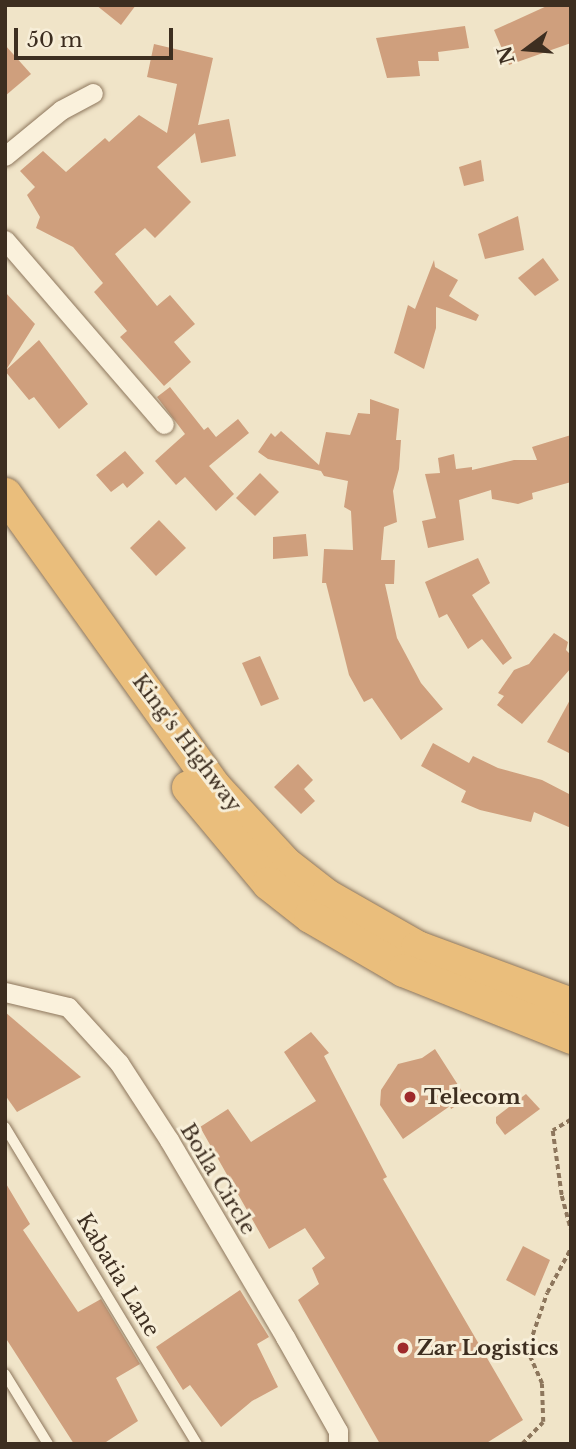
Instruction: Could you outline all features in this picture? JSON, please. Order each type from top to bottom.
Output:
[{"type":"highway","name":"King's Highway","points":[[5,494],[214,786],[285,863],[326,895],[417,947],[571,1004]]},
{"type":"highway","name":"King's Highway","points":[[5,533],[196,799],[268,883],[310,916],[403,971],[571,1037]]},
{"type":"street","points":[[5,156],[61,110],[93,93]]},
{"type":"street","points":[[5,240],[164,424]]},
{"type":"street","name":"Boila Circle","points":[[5,992],[68,1007],[119,1063],[169,1140],[285,1337],[338,1431],[338,1444]]},
{"type":"lane","name":"Kabatia Lane","points":[[5,1127],[197,1444]]},
{"type":"lane","points":[[5,1374],[48,1444]]},
{"type":"path","points":[[571,1120],[553,1131],[562,1196],[571,1229]]},
{"type":"path","points":[[522,1444],[543,1422],[542,1384],[527,1351],[547,1293],[571,1248]]},
{"type":"building","points":[[96,5],[136,5],[121,25]]},
{"type":"building","points":[[549,5],[571,5],[571,43],[509,65],[494,30]]},
{"type":"building","points":[[465,26],[469,48],[438,52],[439,61],[418,61],[420,76],[387,78],[376,38]]},
{"type":"building","points":[[154,44],[213,58],[198,125],[229,119],[236,156],[201,163],[195,133],[157,167],[191,202],[155,238],[145,228],[115,254],[157,306],[170,295],[195,324],[174,342],[191,362],[164,386],[120,337],[127,331],[94,292],[103,283],[73,247],[36,228],[40,217],[27,195],[35,187],[20,171],[43,151],[66,172],[105,138],[109,142],[139,115],[167,133],[177,84],[147,77]]},
{"type":"building","points":[[5,45],[31,74],[5,96]]},
{"type":"building","points":[[481,160],[484,181],[464,186],[459,167]]},
{"type":"building","points":[[518,216],[524,250],[485,259],[478,234]]},
{"type":"building","points":[[543,258],[559,280],[535,296],[518,278]]},
{"type":"building","points":[[434,260],[435,267],[458,280],[449,296],[479,315],[476,321],[436,307],[436,328],[424,369],[394,353],[408,305],[415,309]]},
{"type":"building","points":[[5,292],[35,324],[6,370],[39,340],[88,404],[59,429],[34,397],[29,400],[5,371]]},
{"type":"building","points":[[170,387],[204,430],[208,427],[216,437],[238,419],[249,433],[209,466],[234,494],[216,511],[185,477],[176,485],[155,461],[185,434],[157,397]]},
{"type":"building","points":[[370,399],[399,409],[396,440],[401,440],[399,469],[393,491],[397,522],[384,527],[381,560],[395,560],[394,584],[385,584],[397,638],[421,683],[443,709],[401,740],[372,698],[364,702],[349,675],[326,583],[322,583],[324,549],[353,550],[351,511],[344,507],[348,481],[324,476],[321,471],[268,459],[258,452],[271,433],[275,437],[281,431],[319,465],[326,432],[350,435],[358,413],[370,414]]},
{"type":"building","points":[[571,435],[571,482],[532,493],[533,499],[518,504],[492,499],[491,490],[459,500],[464,540],[428,548],[422,521],[436,518],[425,474],[440,473],[438,458],[454,454],[456,469],[472,467],[472,470],[514,460],[537,460],[532,447]]},
{"type":"building","points":[[125,451],[144,473],[127,488],[123,483],[111,492],[96,475]]},
{"type":"building","points":[[260,473],[279,492],[255,516],[236,498]]},
{"type":"building","points":[[159,520],[186,548],[156,576],[130,548]]},
{"type":"building","points":[[306,534],[308,556],[273,559],[273,537]]},
{"type":"building","points":[[478,558],[490,583],[472,595],[512,658],[503,665],[482,639],[468,649],[447,614],[439,618],[425,582]]},
{"type":"building","points":[[554,633],[568,642],[566,650],[571,655],[571,668],[522,724],[497,705],[504,696],[498,693],[514,670],[529,664]]},
{"type":"building","points":[[260,656],[279,699],[261,706],[242,663]]},
{"type":"building","points":[[571,698],[571,754],[547,742]]},
{"type":"building","points":[[433,743],[469,763],[473,756],[498,768],[542,780],[571,795],[571,828],[534,812],[531,822],[480,810],[461,802],[466,791],[421,766]]},
{"type":"building","points":[[298,764],[313,780],[304,789],[315,801],[301,814],[274,787]]},
{"type":"building","points":[[5,1012],[81,1077],[17,1112],[5,1095]]},
{"type":"building","name":"Zar Logistics","points":[[311,1032],[329,1053],[324,1056],[387,1177],[383,1179],[523,1420],[485,1444],[380,1444],[298,1300],[319,1284],[312,1268],[325,1258],[305,1228],[269,1249],[200,1127],[228,1109],[251,1142],[316,1101],[284,1052]]},
{"type":"building","name":"Telecom","points":[[435,1049],[467,1099],[451,1109],[450,1106],[403,1139],[380,1105],[381,1090],[398,1064],[422,1058]]},
{"type":"building","points":[[526,1094],[540,1109],[505,1135],[496,1123],[496,1117]]},
{"type":"building","points":[[5,1182],[30,1224],[23,1230],[78,1312],[101,1299],[140,1364],[116,1378],[138,1421],[103,1444],[74,1444],[5,1337]]},
{"type":"building","points":[[523,1246],[550,1260],[535,1296],[506,1280]]},
{"type":"building","points":[[240,1290],[269,1337],[257,1344],[278,1387],[252,1401],[221,1427],[190,1385],[183,1390],[156,1347]]},
{"type":"place","name":"Telecom","points":[[410,1097]]},
{"type":"place","name":"Zar Logistics","points":[[403,1348]]}]
